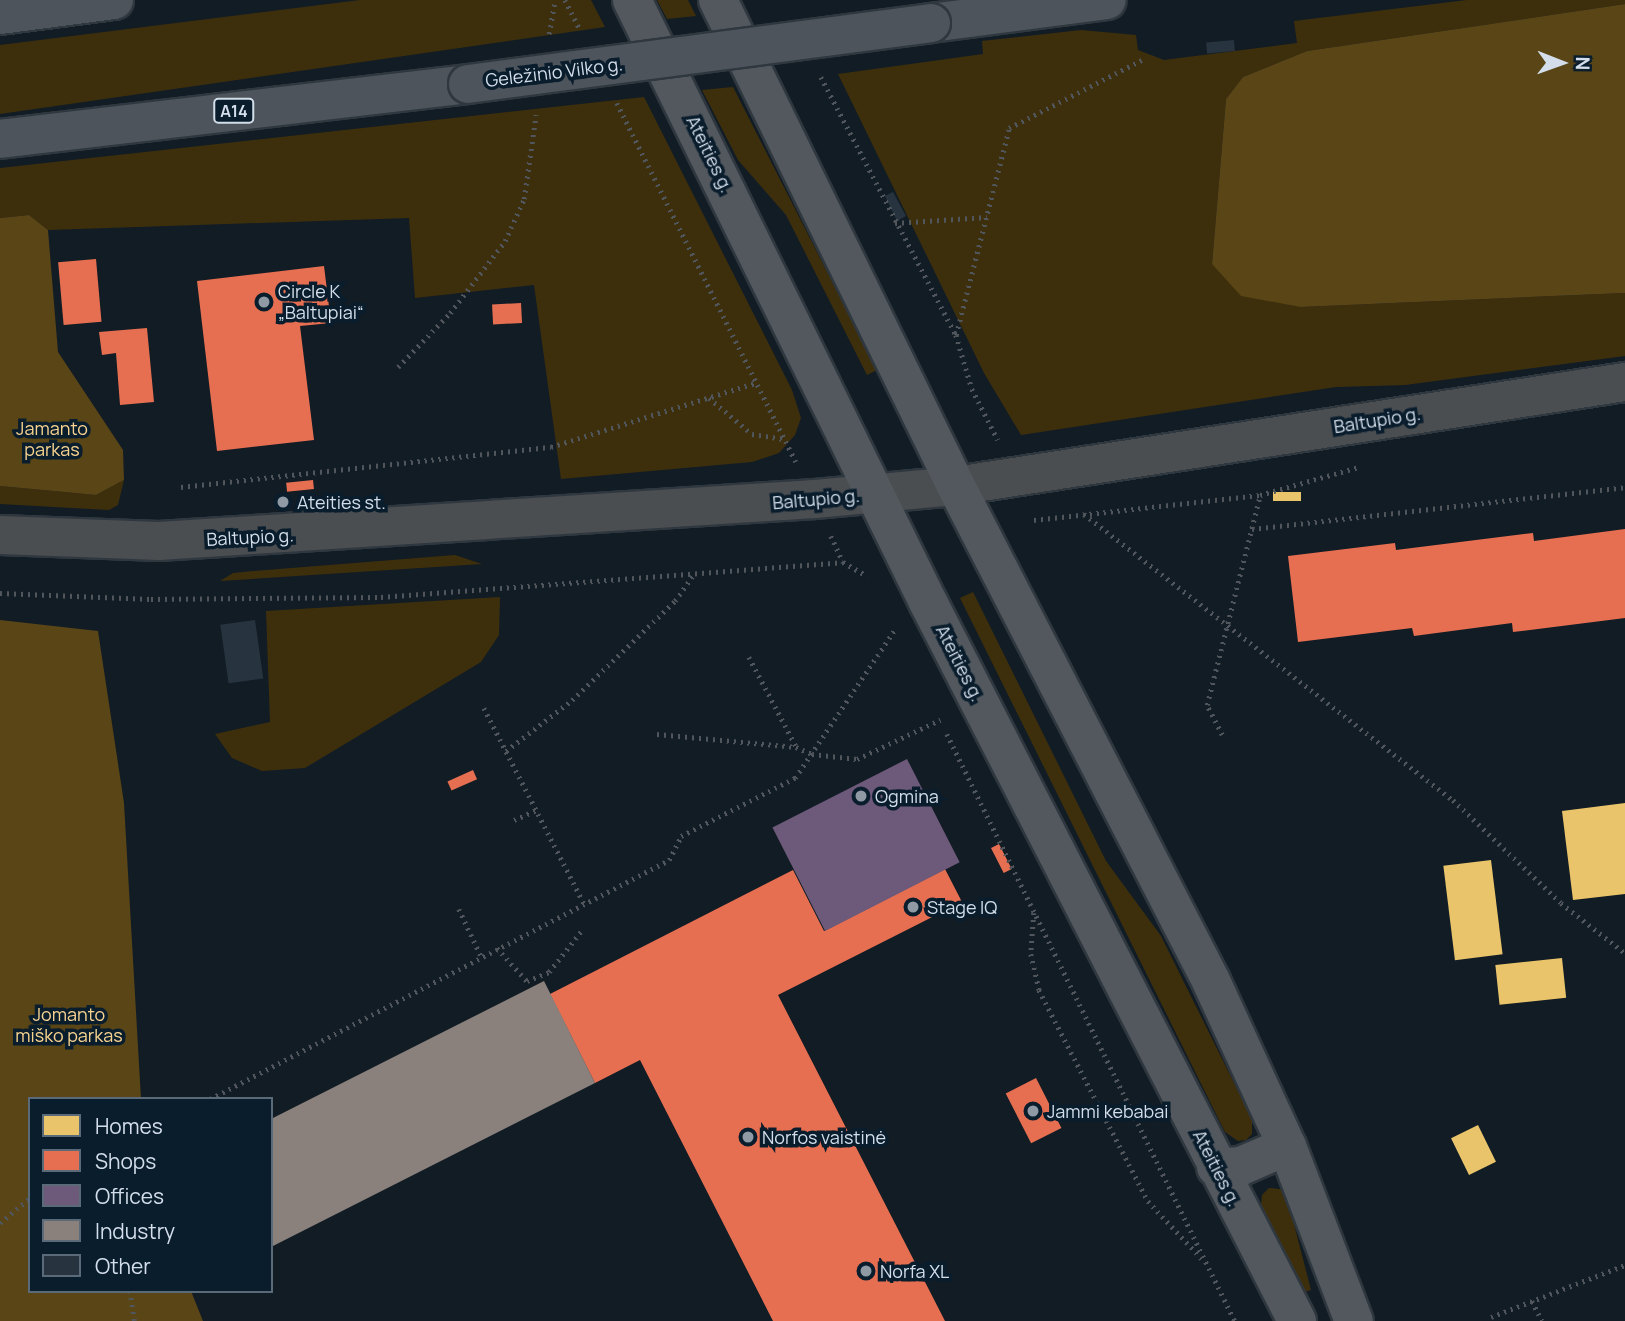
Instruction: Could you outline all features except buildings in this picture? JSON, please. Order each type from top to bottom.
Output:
[{"type":"highway","points":[[0,15],[114,0]]},
{"type":"highway","name":"Geležinio Vilko g.","points":[[0,139],[468,83],[1107,0]]},
{"type":"main road","name":"Ateities g.","points":[[632,0],[875,493],[1216,1167],[1297,1321]]},
{"type":"main road","points":[[718,0],[956,486],[1211,981],[1287,1146],[1354,1321]]},
{"type":"main road","points":[[1216,1167],[1241,1166],[1287,1146]]},
{"type":"street","name":"Baltupio g.","points":[[0,535],[159,541],[287,536],[956,486],[1625,382]]},
{"type":"path","points":[[549,38],[555,0]]},
{"type":"path","points":[[956,335],[1009,128],[1142,60]]},
{"type":"path","points":[[818,69],[895,223],[956,335],[972,389],[1016,475]]},
{"type":"path","points":[[398,367],[450,313],[505,241],[524,199],[539,100]]},
{"type":"path","points":[[895,223],[987,217]]},
{"type":"path","points":[[181,487],[551,447],[755,383]]},
{"type":"path","points":[[708,398],[752,434],[784,439]]},
{"type":"path","points":[[1034,520],[1260,495],[1367,465]]},
{"type":"path","points":[[1252,530],[1625,487]]},
{"type":"path","points":[[1222,734],[1207,705],[1260,495]]},
{"type":"path","points":[[1084,514],[1453,800],[1561,903],[1625,954]]},
{"type":"path","points":[[0,593],[151,599],[381,597],[843,562]]},
{"type":"path","points":[[506,751],[572,700],[675,601],[693,575]]},
{"type":"path","points":[[214,1097],[669,860],[681,836],[795,778],[895,629]]},
{"type":"path","points":[[749,657],[796,747]]},
{"type":"path","points":[[484,708],[584,903]]},
{"type":"path","points":[[657,734],[796,747],[811,754],[857,759],[940,720]]},
{"type":"path","points":[[514,820],[536,810]]},
{"type":"path","points":[[459,909],[481,956]]},
{"type":"path","points":[[1208,1266],[1148,1201],[1039,990],[1031,954],[1035,912],[1235,1321]]},
{"type":"path","points":[[497,948],[527,981],[549,972],[583,929]]},
{"type":"path","points":[[0,1223],[28,1200]]},
{"type":"path","points":[[1491,1317],[1625,1265]]},
{"type":"path","points":[[130,1293],[135,1321]]},
{"type":"path","points":[[1532,1301],[1542,1321]]},
{"type":"shaded area","points":[[360,0],[591,0],[605,27],[0,114],[0,45]]},
{"type":"shaded area","points":[[657,0],[688,0],[696,16],[667,19]]},
{"type":"shaded area","points":[[1467,0],[1625,0],[1625,4],[1307,51],[1243,77],[1226,99],[1212,264],[1301,307],[1625,293],[1625,356],[1405,385],[1336,387],[1021,435],[984,373],[838,74],[983,54],[982,41],[1081,30],[1136,35],[1138,50],[1164,60],[1297,43],[1294,21]]},
{"type":"shaded area","points":[[733,87],[877,370],[867,375],[786,215],[738,160],[702,90]]},
{"type":"shaded area","points":[[644,97],[792,390],[801,418],[795,435],[779,453],[752,462],[561,479],[534,285],[415,298],[409,218],[48,230],[29,215],[0,218],[0,168]]},
{"type":"shaded area","points":[[124,480],[118,505],[109,510],[0,504],[0,486],[96,495]]},
{"type":"shaded area","points":[[455,555],[482,564],[220,581],[233,573]]},
{"type":"shaded area","points":[[973,592],[1106,861],[1161,936],[1252,1119],[1252,1134],[1246,1140],[1238,1141],[1225,1132],[960,598]]},
{"type":"shaded area","points":[[500,597],[499,635],[481,662],[305,768],[262,771],[232,758],[215,734],[270,722],[266,611]]},
{"type":"shaded area","points":[[1269,1188],[1280,1189],[1287,1197],[1311,1290],[1305,1292],[1261,1206],[1262,1195]]},
{"type":"green space","points":[[1625,4],[1625,293],[1301,307],[1241,296],[1212,264],[1226,99],[1243,77],[1307,51]]},
{"type":"green space","name":"Jamanto parkas","points":[[29,215],[48,230],[58,352],[123,450],[124,480],[96,495],[0,486],[0,218]]},
{"type":"green space","name":"Jomanto miško parkas","points":[[0,620],[98,631],[124,803],[141,1097],[28,1097],[28,1293],[192,1293],[203,1321],[0,1321]]},
{"type":"place","name":"Circle K „Baltupiai“","points":[[264,302]]},
{"type":"place","name":"Ateities st.","points":[[283,502]]},
{"type":"place","name":"Ogmina","points":[[861,796]]},
{"type":"place","name":"Stage IQ","points":[[913,907]]},
{"type":"place","name":"Jammi kebabai","points":[[1033,1111]]},
{"type":"place","name":"Norfos vaistinė","points":[[748,1137]]},
{"type":"place","name":"Norfa XL","points":[[866,1271]]}]
